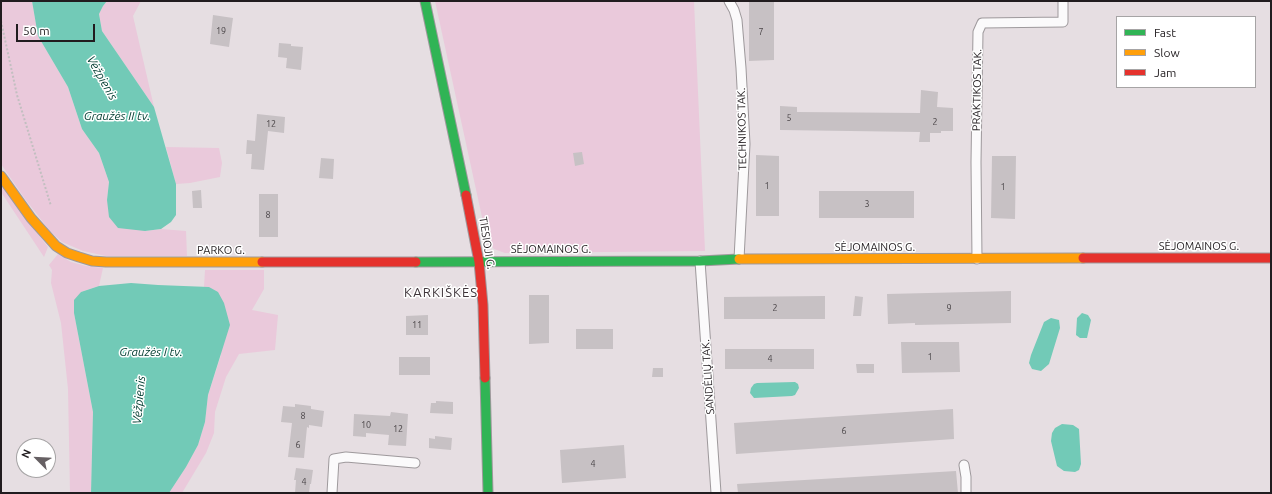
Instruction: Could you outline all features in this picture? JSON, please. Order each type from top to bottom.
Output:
[{"type":"street","name":"TIESIOJI G.","points":[[425,1],[479,262],[483,305],[488,493]]},
{"type":"street","name":"TECHNIKOS TAK.","points":[[728,1],[734,10],[737,20],[744,129],[739,259]]},
{"type":"street","name":"PRAKTIKOS TAK.","points":[[977,259],[976,154],[978,32],[982,23],[1063,22],[1063,1]]},
{"type":"street","name":"PARKO G.","points":[[1,176],[30,218],[56,246],[68,253],[92,261],[479,262]]},
{"type":"street","name":"SĖJOMAINOS G.","points":[[479,262],[700,261],[739,259],[1271,258]]},
{"type":"street","name":"SANDĖLIŲ TAK.","points":[[700,261],[716,493]]},
{"type":"street","points":[[332,493],[334,459],[346,457],[415,463]]},
{"type":"street","points":[[964,464],[966,493]]},
{"type":"path","points":[[1,22],[17,95],[51,206]]},
{"type":"shaded area","points":[[1,1],[32,1],[38,36],[68,87],[82,129],[99,153],[109,182],[107,200],[145,231],[161,229],[186,231],[187,256],[106,256],[83,251],[62,242],[50,231],[25,199],[1,164]]},
{"type":"shaded area","points":[[107,1],[141,1],[133,16],[154,107],[102,31],[99,14]]},
{"type":"shaded area","points":[[435,1],[694,1],[705,251],[505,253],[494,249],[487,240]]},
{"type":"shaded area","points":[[166,147],[219,148],[222,163],[220,177],[190,183],[176,184]]},
{"type":"shaded area","points":[[1,184],[48,247],[44,257],[1,192]]},
{"type":"shaded area","points":[[58,254],[71,262],[103,268],[99,286],[81,292],[74,313],[93,412],[91,493],[70,493],[68,389],[61,323],[51,283],[52,270],[49,265]]},
{"type":"shaded area","points":[[205,270],[264,270],[264,289],[252,310],[278,315],[275,350],[239,354],[226,377],[215,412],[214,433],[206,453],[182,493],[169,493],[198,445],[205,422],[208,395],[221,355],[209,287],[204,287]]},
{"type":"water","name":"Graužės II tv.","points":[[32,1],[107,1],[99,14],[102,31],[154,107],[176,184],[176,215],[171,222],[161,229],[145,231],[118,228],[109,217],[107,200],[109,182],[99,153],[82,129],[68,87],[38,36]]},
{"type":"water","name":"Graužės I tv.","points":[[131,283],[209,287],[218,292],[224,303],[230,325],[208,395],[205,422],[198,445],[169,493],[91,493],[93,412],[74,313],[74,300],[81,292],[99,286]]},
{"type":"water","points":[[1082,313],[1088,315],[1091,320],[1087,338],[1080,338],[1076,335],[1077,318]]},
{"type":"water","points":[[1051,318],[1059,320],[1060,328],[1049,364],[1041,371],[1032,369],[1029,363],[1031,355],[1044,322]]},
{"type":"water","points":[[795,382],[798,384],[799,388],[795,395],[792,396],[754,398],[750,393],[751,388],[757,383]]},
{"type":"water","points":[[1062,424],[1073,425],[1079,429],[1081,464],[1079,470],[1075,472],[1064,471],[1057,466],[1051,441],[1052,433],[1055,428]]},
{"type":"building","points":[[749,1],[774,1],[774,60],[749,61]]},
{"type":"building","points":[[213,15],[233,18],[229,47],[210,44]]},
{"type":"building","points":[[279,43],[303,47],[301,70],[286,68],[287,58],[278,57]]},
{"type":"building","points":[[921,90],[938,92],[937,107],[953,108],[953,131],[930,133],[930,142],[919,142],[920,132],[780,130],[780,106],[797,107],[797,112],[920,113]]},
{"type":"building","points":[[257,114],[285,117],[284,133],[268,131],[264,170],[251,169],[252,154],[246,154],[247,140],[255,141]]},
{"type":"building","points":[[582,152],[584,164],[575,166],[573,153]]},
{"type":"building","points":[[756,155],[779,156],[779,216],[756,216]]},
{"type":"building","points":[[992,156],[1016,156],[1015,219],[991,218]]},
{"type":"building","points":[[321,158],[334,159],[333,179],[319,178]]},
{"type":"building","points":[[201,190],[202,208],[193,208],[192,191]]},
{"type":"building","points":[[819,191],[914,191],[914,218],[819,218]]},
{"type":"building","points":[[259,194],[278,194],[278,237],[259,237]]},
{"type":"building","points":[[1011,291],[1011,323],[915,325],[915,323],[888,324],[887,294]]},
{"type":"building","points":[[529,295],[549,295],[549,343],[529,344]]},
{"type":"building","points":[[825,296],[825,319],[724,319],[724,297]]},
{"type":"building","points":[[855,296],[863,297],[861,316],[853,316]]},
{"type":"building","points":[[428,315],[428,335],[406,335],[406,316]]},
{"type":"building","points":[[576,329],[613,329],[613,349],[576,349]]},
{"type":"building","points":[[901,342],[959,342],[960,372],[902,373]]},
{"type":"building","points":[[725,349],[814,349],[814,369],[725,369]]},
{"type":"building","points":[[399,357],[430,357],[430,375],[399,375]]},
{"type":"building","points":[[856,364],[874,364],[874,373],[857,373]]},
{"type":"building","points":[[653,368],[663,368],[663,377],[652,377]]},
{"type":"building","points":[[436,401],[453,402],[453,414],[430,413],[431,403],[436,403]]},
{"type":"building","points":[[295,404],[311,406],[311,409],[324,411],[322,427],[309,425],[309,428],[307,427],[304,458],[288,457],[292,423],[281,422],[283,406],[295,407]]},
{"type":"building","points":[[953,409],[954,439],[736,454],[734,423]]},
{"type":"building","points":[[391,412],[408,414],[406,446],[388,445],[389,435],[366,433],[366,437],[353,436],[354,414],[390,416]]},
{"type":"building","points":[[435,436],[452,438],[451,450],[429,448],[429,438],[435,439]]},
{"type":"building","points":[[624,445],[626,478],[562,483],[560,450]]},
{"type":"building","points":[[296,468],[313,470],[309,493],[295,493],[296,480],[294,480]]},
{"type":"building","points":[[956,471],[958,493],[738,493],[737,484]]},
{"type":"traffic: fast","points":[[425,1],[466,195]]},
{"type":"traffic: fast","points":[[416,262],[700,261],[739,259]]},
{"type":"traffic: fast","points":[[485,378],[488,493]]},
{"type":"traffic: slow","points":[[1,176],[31,218],[56,246],[67,253],[79,257],[92,261],[106,262],[262,262]]},
{"type":"traffic: slow","points":[[739,259],[1083,258]]},
{"type":"traffic: jam","points":[[466,195],[479,262],[483,305],[485,378]]},
{"type":"traffic: jam","points":[[1083,258],[1271,258]]},
{"type":"traffic: jam","points":[[262,262],[416,262]]},
{"type":"district","name":"KARKIŠKĖS","points":[[441,293]]},
{"type":"water label","name":"Vėžpienis","points":[[102,78]]},
{"type":"water label","name":"Vėžpienis","points":[[139,400]]}]
